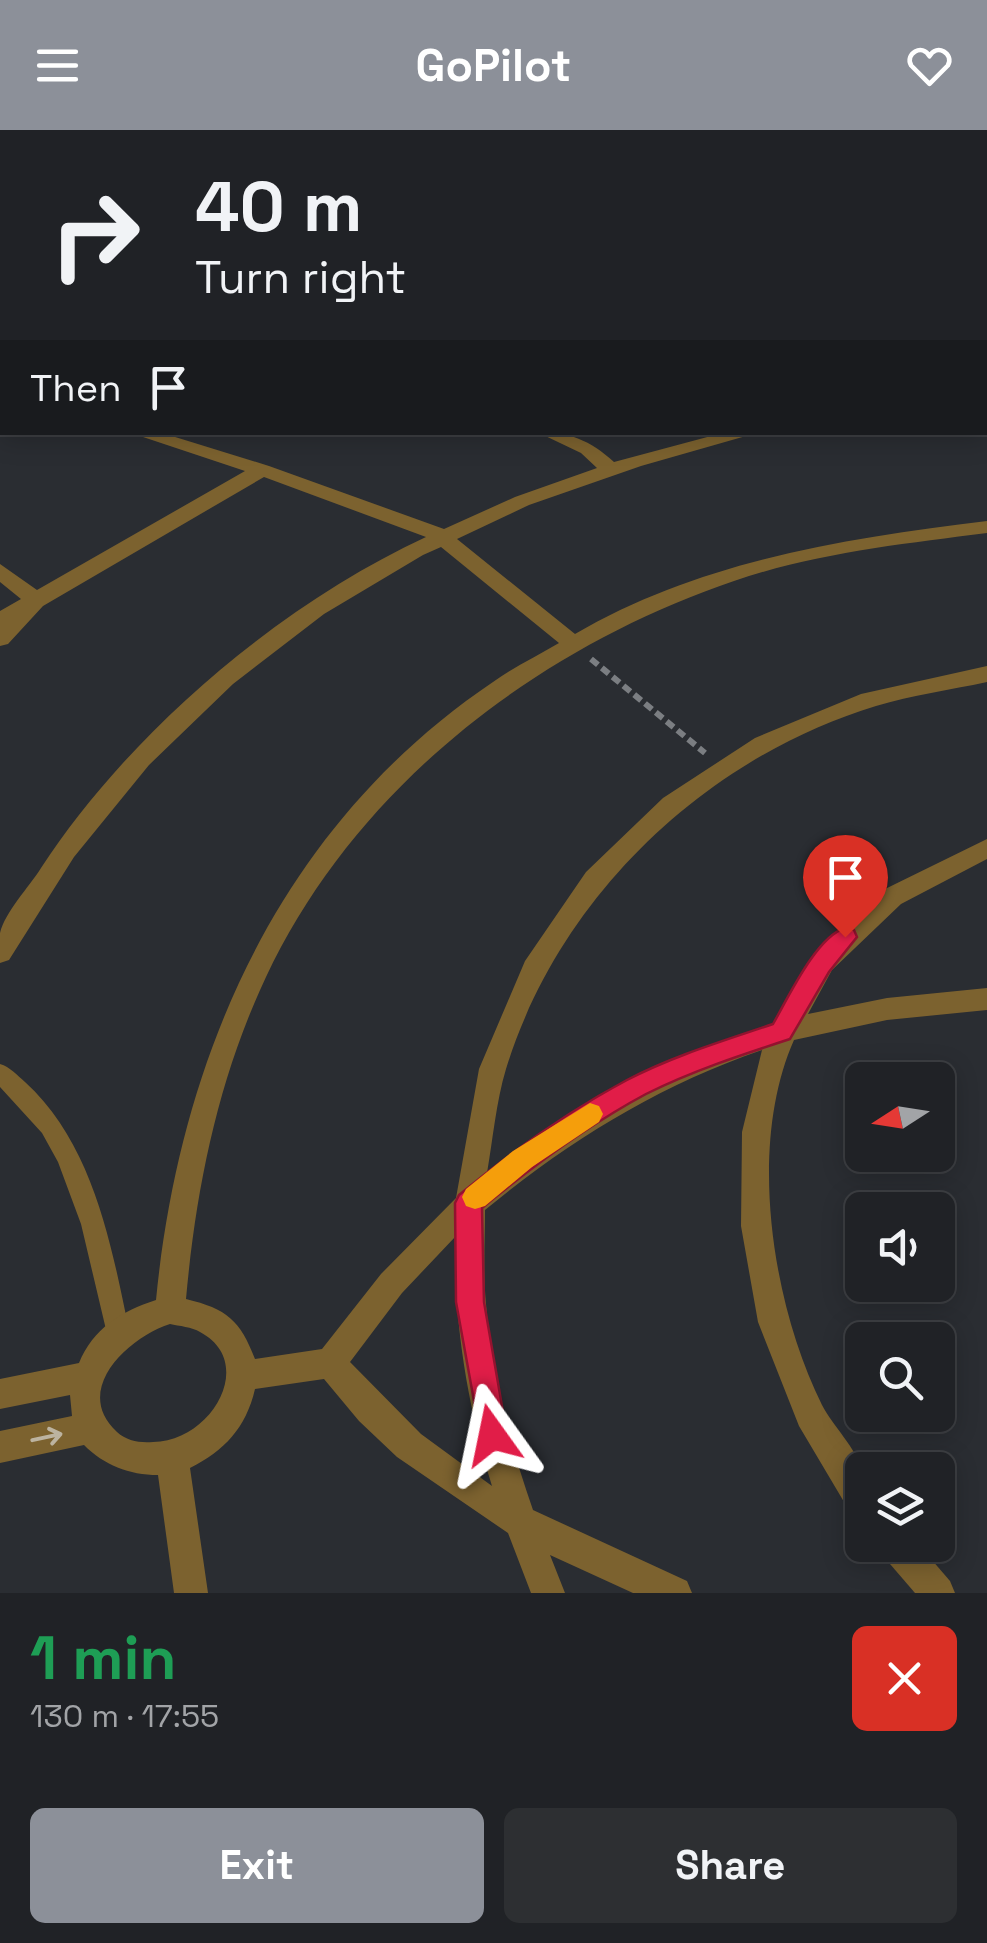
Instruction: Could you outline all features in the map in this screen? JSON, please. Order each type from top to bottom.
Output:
[{"type":"street","points":[[147,435],[262,470],[439,535],[570,641]]},
{"type":"street","points":[[553,435],[588,449],[609,468]]},
{"type":"street","points":[[0,953],[80,830],[116,786],[192,706],[314,608],[439,535],[535,493],[609,468],[739,435]]},
{"type":"street","points":[[0,620],[262,470]]},
{"type":"street","points":[[170,1310],[176,1236],[204,1101],[249,984],[276,931],[340,837],[412,757],[492,691],[570,641],[680,590],[786,557],[898,536],[987,528]]},
{"type":"street","points":[[0,570],[36,600]]},
{"type":"street","points":[[0,639],[36,600]]},
{"type":"street","points":[[548,1593],[518,1520],[485,1407],[467,1252],[476,1141],[493,1065],[527,979],[582,890],[615,852],[651,818],[721,767],[775,736],[868,700],[987,674]]},
{"type":"street","points":[[845,1472],[793,1376],[772,1320],[752,1213],[751,1163],[759,1102],[781,1032],[820,966],[873,911],[937,870],[987,848]]},
{"type":"street","points":[[243,1376],[331,1364],[368,1308],[417,1252],[468,1203],[536,1149],[636,1088],[696,1060],[781,1032],[883,1009],[987,1000]]},
{"type":"street","points":[[170,1310],[189,1311],[222,1327],[241,1358],[240,1398],[215,1437],[172,1459],[134,1458],[118,1451],[94,1428],[87,1411],[88,1376],[94,1359],[118,1330],[134,1320],[170,1310]]},
{"type":"street","points":[[331,1364],[378,1417],[438,1466],[518,1520],[592,1560],[674,1593]]},
{"type":"street","points":[[0,1394],[88,1376]]},
{"type":"street","points":[[0,1447],[94,1428]]},
{"type":"street","points":[[172,1459],[191,1593]]},
{"type":"street","points":[[911,1562],[938,1593]]},
{"type":"lane","points":[[0,1074],[29,1102],[66,1150],[82,1185],[118,1330]]},
{"type":"path","points":[[570,641],[721,767]]},
{"type":"slow traffic","points":[[475,1197],[522,1159],[590,1114]]},
{"type":"route","points":[[492,1435],[470,1302],[468,1203],[578,1120],[636,1088],[696,1060],[781,1032],[799,997],[845,937]]}]
